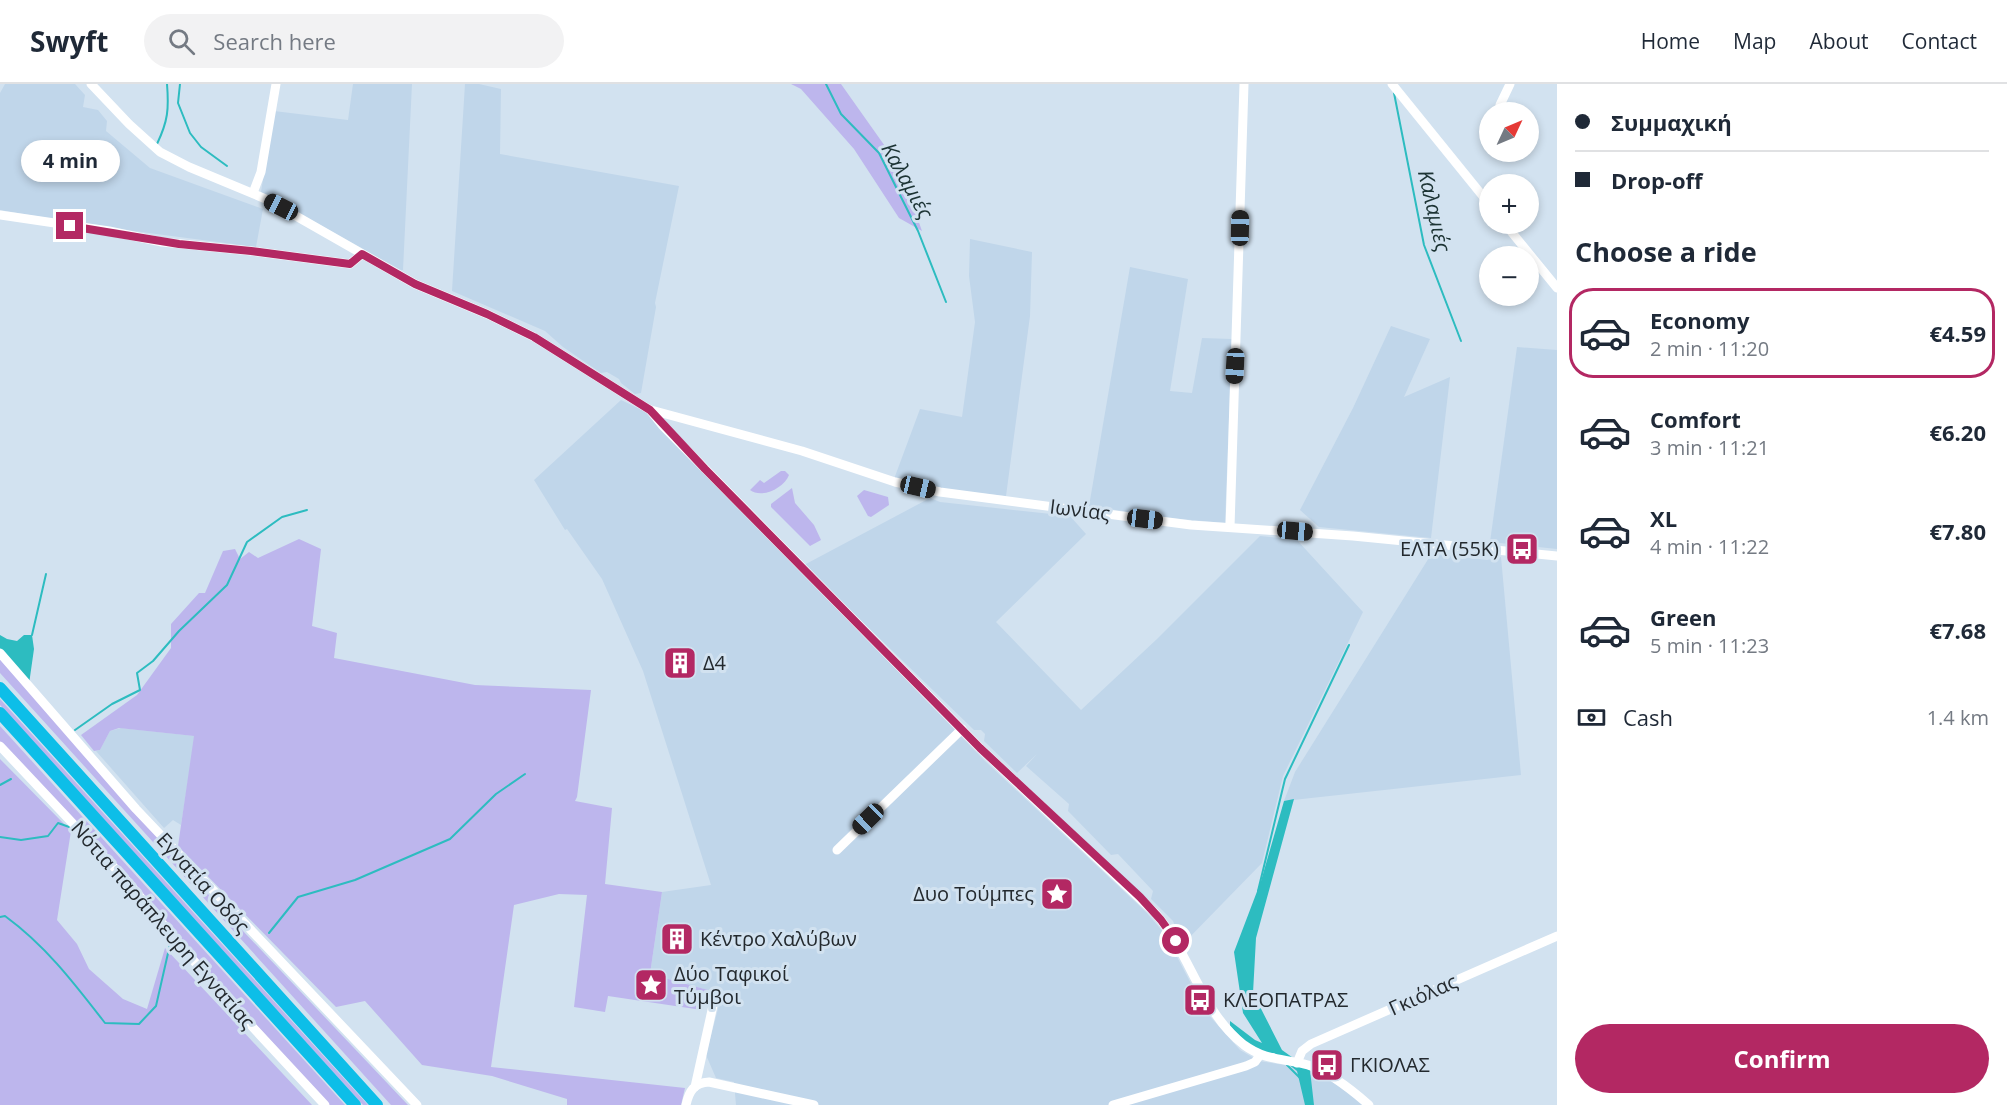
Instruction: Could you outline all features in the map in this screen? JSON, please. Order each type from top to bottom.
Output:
[{"type":"highway","name":"Εγνατία Οδός","points":[[0,688],[377,1105]]},
{"type":"highway","name":"Εγνατία Οδός","points":[[0,713],[355,1105]]},
{"type":"street","points":[[91,84],[129,124],[160,152],[189,167],[253,193],[321,229],[415,284],[487,314],[534,337],[650,410],[662,425],[962,729],[1155,913],[1168,930],[1209,1003],[1224,1025],[1239,1041],[1260,1055],[1322,1071],[1369,1105]]},
{"type":"street","points":[[253,193],[261,172],[276,84]]},
{"type":"street","points":[[1230,527],[1244,84]]},
{"type":"street","points":[[1392,84],[1479,191]]},
{"type":"street","points":[[1501,102],[1510,84]]},
{"type":"street","points":[[0,215],[185,245],[350,264],[362,254]]},
{"type":"street","points":[[1512,234],[1557,288]]},
{"type":"street","name":"Ιωνίας","points":[[650,410],[802,452],[895,483],[940,492],[1191,525],[1353,536],[1557,556]]},
{"type":"street","points":[[662,425],[670,416]]},
{"type":"street","points":[[0,653],[136,809],[417,1105]]},
{"type":"street","points":[[837,849],[962,729]]},
{"type":"street","name":"Νότια παράπλευρη Εγνατίας","points":[[0,746],[126,880],[220,992],[325,1105]]},
{"type":"street","name":"Γκιόλας","points":[[1298,1063],[1302,1052],[1311,1044],[1557,936]]},
{"type":"street","points":[[695,1087],[716,992]]},
{"type":"street","points":[[1113,1105],[1240,1068],[1253,1063],[1260,1055]]},
{"type":"street","points":[[686,1105],[689,1092],[702,1083],[714,1083],[814,1105]]},
{"type":"shaded area","points":[[5,84],[75,84],[85,95],[83,107],[98,110],[107,121],[106,131],[150,168],[263,209],[256,247],[95,226],[0,210],[0,93]]},
{"type":"shaded area","points":[[353,84],[412,84],[403,270],[261,192],[274,111],[348,120]]},
{"type":"shaded area","points":[[465,84],[479,84],[501,89],[500,154],[679,186],[655,303],[641,393],[635,394],[619,379],[607,372],[601,373],[563,347],[545,331],[452,291]]},
{"type":"shaded area","points":[[791,84],[841,84],[899,166],[922,231],[899,218],[854,149],[801,89]]},
{"type":"shaded area","points":[[970,239],[1032,252],[1030,316],[1006,496],[949,490],[894,479],[920,409],[962,417],[975,322],[969,276]]},
{"type":"shaded area","points":[[1130,267],[1188,279],[1170,391],[1192,393],[1202,338],[1232,339],[1225,523],[1169,518],[1089,506]]},
{"type":"shaded area","points":[[1391,326],[1430,339],[1404,397],[1450,377],[1431,538],[1319,527],[1300,510],[1353,408]]},
{"type":"shaded area","points":[[1517,347],[1557,350],[1557,549],[1490,542]]},
{"type":"shaded area","points":[[621,400],[646,412],[985,761],[1146,912],[1165,934],[1206,1012],[1240,1050],[1259,1061],[1304,1068],[1320,1073],[1364,1105],[736,1105],[734,1082],[716,1078],[706,1055],[722,994],[650,974],[662,892],[711,885],[643,671],[602,579],[567,529],[565,530],[534,480]]},
{"type":"shaded area","points":[[781,471],[789,475],[778,488],[766,493],[750,490],[760,480],[764,483]]},
{"type":"shaded area","points":[[792,488],[795,503],[814,525],[821,540],[810,546],[771,507],[771,504]]},
{"type":"shaded area","points":[[864,490],[888,497],[889,505],[871,517],[868,516],[857,496]]},
{"type":"shaded area","points":[[930,498],[940,502],[1070,516],[1086,534],[996,622],[1081,710],[1157,639],[1260,536],[1297,540],[1363,612],[1283,776],[1262,863],[1183,944],[1173,921],[1151,899],[1153,891],[1118,854],[1111,855],[1068,811],[1069,804],[1026,766],[1037,754],[1017,773],[984,741],[985,734],[981,730],[974,730],[804,565]]},
{"type":"shaded area","points":[[299,539],[321,549],[312,626],[337,633],[334,658],[475,685],[591,690],[575,801],[612,808],[605,884],[662,892],[650,974],[708,990],[702,1010],[608,996],[605,1012],[574,1007],[587,895],[559,894],[514,905],[491,1067],[685,1088],[681,1105],[567,1105],[567,1099],[492,1076],[422,1065],[365,1001],[336,1007],[178,846],[194,736],[119,728],[110,731],[100,750],[94,751],[81,735],[137,695],[171,648],[171,624],[199,593],[205,593],[223,551],[235,549],[240,559],[249,552],[258,558]]},
{"type":"shaded area","points":[[1432,553],[1487,560],[1501,557],[1521,775],[1284,801],[1295,772]]},
{"type":"shaded area","points":[[0,659],[208,894],[408,1105],[391,1105],[0,673]]},
{"type":"shaded area","points":[[0,699],[368,1105],[363,1105],[0,705]]},
{"type":"shaded area","points":[[0,726],[345,1105],[329,1105],[0,743]]},
{"type":"shaded area","points":[[121,728],[195,736],[181,825],[173,820],[164,828],[96,751],[100,750],[110,731]]},
{"type":"shaded area","points":[[0,759],[71,831],[57,920],[77,944],[89,969],[123,999],[147,1009],[165,948],[312,1105],[0,1105]]},
{"type":"water","points":[[0,635],[17,641],[24,635],[32,635],[34,649],[29,684],[0,649]]},
{"type":"water","points":[[1294,799],[1256,938],[1253,993],[1282,1050],[1310,1070],[1314,1105],[1305,1105],[1297,1071],[1274,1053],[1261,1051],[1249,1044],[1230,1026],[1230,1021],[1262,1043],[1243,1013],[1234,952],[1261,881],[1284,801]]},
{"type":"waterway","points":[[157,144],[167,115],[167,84]]},
{"type":"waterway","points":[[180,84],[178,103],[190,133],[201,147],[227,166]]},
{"type":"waterway","name":"Καλαμιές","points":[[826,84],[841,114],[879,153],[918,231],[946,302]]},
{"type":"waterway","name":"Καλαμιές","points":[[1394,93],[1424,245],[1461,341]]},
{"type":"waterway","points":[[75,730],[112,704],[140,690],[137,673],[153,661],[179,631],[227,585],[247,542],[282,517],[307,510]]},
{"type":"waterway","points":[[32,635],[46,574]]},
{"type":"waterway","points":[[1258,891],[1285,779],[1349,645]]},
{"type":"waterway","points":[[269,933],[298,897],[355,880],[450,839],[496,794],[525,774]]},
{"type":"waterway","points":[[0,785],[11,779]]},
{"type":"waterway","points":[[0,837],[21,840],[48,836],[58,823],[72,828]]},
{"type":"waterway","points":[[0,917],[5,916],[46,952],[71,979],[105,1023],[139,1024],[156,1006],[171,940]]},
{"type":"waterway","points":[[1287,1065],[1300,1078]]},
{"type":"place","name":"ΕΛΤΑ (55Κ)","points":[[1522,549]]},
{"type":"place","name":"Δ4","points":[[680,663]]},
{"type":"place","name":"Δυο Τούμπες","points":[[1057,894]]},
{"type":"place","name":"Κέντρο Χαλύβων","points":[[677,939]]},
{"type":"place","name":"Δύο Ταφικοί Τύμβοι","points":[[651,985]]},
{"type":"place","name":"ΚΛΕΟΠΑΤΡΑΣ","points":[[1200,1000]]},
{"type":"place","name":"ΓΚΙΟΛΑΣ","points":[[1327,1065]]},
{"type":"route","points":[[70,226],[191,246],[350,264],[362,254],[426,290],[521,330],[616,387],[650,410],[662,425],[980,748],[1140,897],[1176,941]]}]
